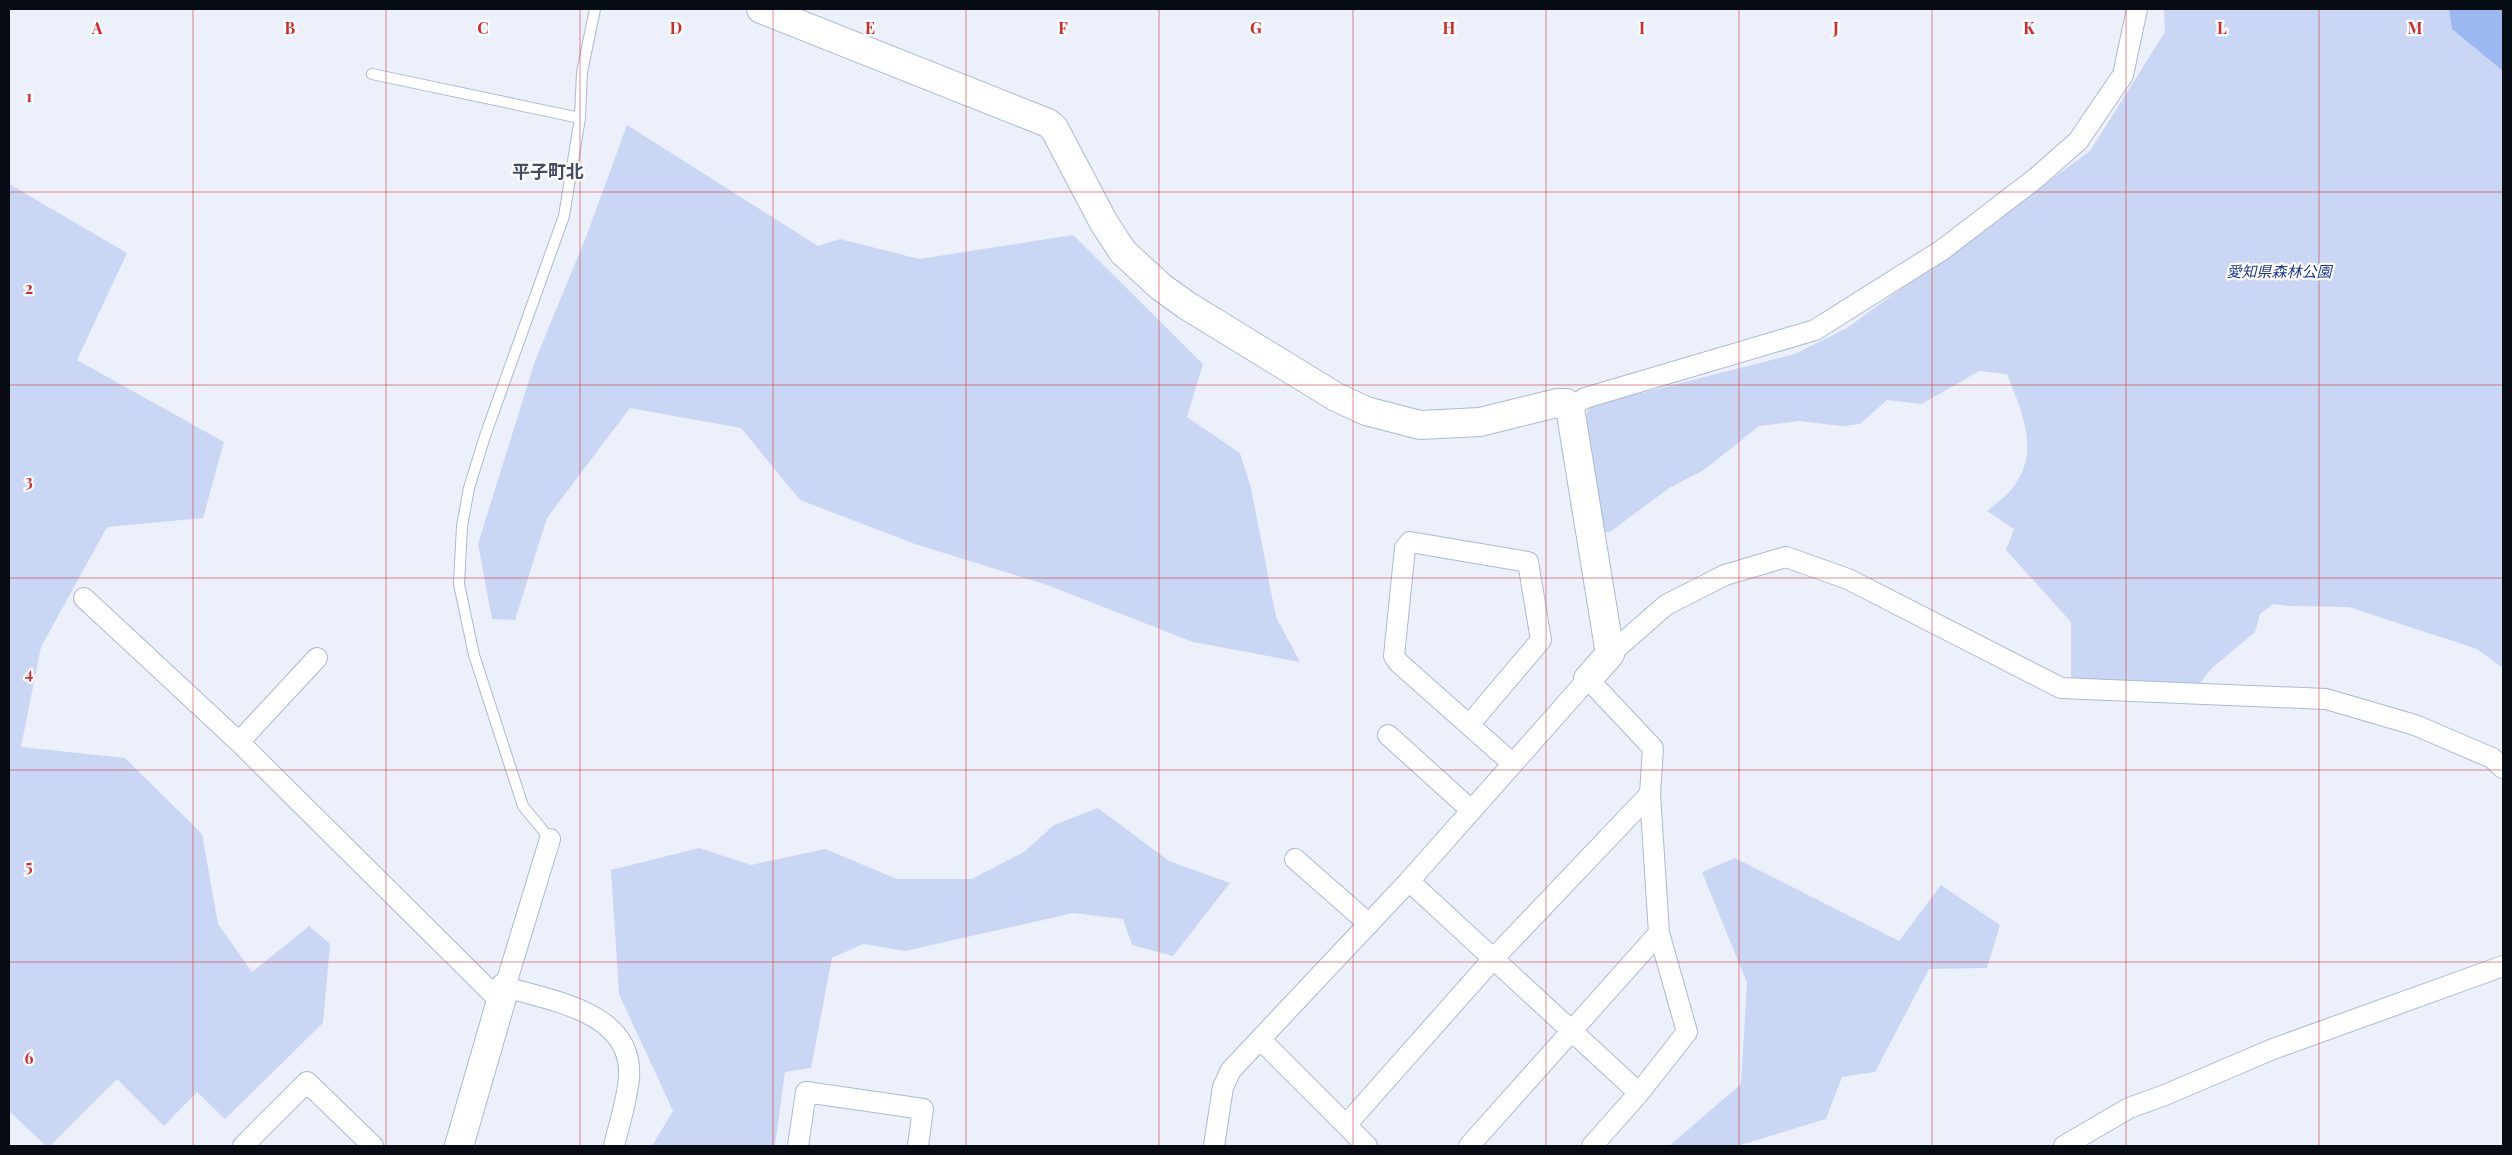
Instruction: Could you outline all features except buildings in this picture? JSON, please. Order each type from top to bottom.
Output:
[{"type":"street","points":[[761,9],[1048,123],[1054,128],[1104,224],[1123,252],[1186,305],[1336,397],[1366,411],[1420,425],[1480,422],[1556,403],[1566,403],[1570,408],[1610,654]]},
{"type":"street","points":[[1570,408],[1585,398],[1815,330],[1942,250],[2036,178],[2078,141],[2123,75],[2138,9]]},
{"type":"street","points":[[1469,726],[1541,640],[1528,562],[1410,542],[1405,548],[1394,656],[1469,726],[1513,764]]},
{"type":"street","points":[[1214,1146],[1223,1087],[1231,1070],[1410,882],[1471,810],[1610,654],[1666,605],[1725,575],[1786,557],[1848,578],[2061,688],[2326,699],[2415,725],[2492,758],[2503,768]]},
{"type":"street","points":[[84,598],[239,742],[503,994],[582,1010],[601,1019],[624,1046],[629,1077],[614,1146]]},
{"type":"street","points":[[239,742],[317,658]]},
{"type":"street","points":[[1588,679],[1653,748],[1650,794],[1659,933],[1686,1032],[1639,1093],[1592,1146]]},
{"type":"street","points":[[1388,735],[1471,810]]},
{"type":"street","points":[[1346,1125],[1494,959],[1650,794]]},
{"type":"street","points":[[459,1146],[550,840]]},
{"type":"street","points":[[1295,859],[1369,924]]},
{"type":"street","points":[[1410,882],[1639,1093]]},
{"type":"street","points":[[1469,1146],[1573,1032],[1659,933]]},
{"type":"street","points":[[2064,1146],[2129,1108],[2273,1050],[2503,966]]},
{"type":"street","points":[[1260,1039],[1367,1146]]},
{"type":"street","points":[[243,1146],[307,1082],[373,1146]]},
{"type":"street","points":[[798,1146],[806,1092],[923,1109],[918,1146]]},
{"type":"lane","points":[[550,840],[523,806],[474,655],[459,584],[462,526],[469,488],[484,436],[564,216],[580,118],[582,72],[595,9]]},
{"type":"lane","points":[[372,74],[580,118]]},
{"type":"green space","name":"愛知県森林公園","points":[[2164,9],[2503,9],[2503,668],[2477,649],[2349,607],[2273,604],[2260,614],[2255,632],[2212,668],[2197,687],[2071,679],[2071,622],[2006,550],[2014,529],[1987,511],[2011,490],[2026,462],[2027,447],[2023,418],[2007,374],[1979,371],[1922,404],[1887,400],[1860,424],[1842,426],[1799,421],[1759,426],[1704,470],[1669,488],[1610,532],[1601,532],[1584,421],[1590,406],[1795,354],[1847,328],[2090,151],[2165,32]]},
{"type":"green space","points":[[627,125],[818,246],[840,239],[919,259],[1073,235],[1203,364],[1187,417],[1240,453],[1251,488],[1276,617],[1300,662],[1193,642],[1047,585],[915,544],[800,500],[741,428],[630,408],[547,518],[515,620],[492,619],[478,544],[535,361],[586,237]]},
{"type":"green space","points":[[9,184],[127,253],[77,360],[224,442],[203,518],[107,527],[41,647],[21,747],[125,758],[202,834],[218,924],[252,972],[309,926],[330,944],[323,1023],[225,1119],[197,1092],[164,1126],[117,1079],[50,1146],[46,1146],[9,1111]]},
{"type":"green space","points":[[1098,808],[1169,861],[1230,883],[1173,956],[1132,945],[1123,919],[1073,913],[905,951],[863,944],[832,958],[811,1068],[785,1072],[775,1146],[652,1146],[673,1111],[619,994],[611,870],[699,848],[751,865],[825,849],[897,879],[972,879],[1024,852],[1054,825]]},
{"type":"green space","points":[[1735,858],[1899,941],[1941,885],[2000,925],[1987,968],[1929,969],[1875,1072],[1842,1077],[1826,1119],[1737,1146],[1669,1146],[1741,1084],[1747,983],[1702,872]]},
{"type":"water","points":[[2449,9],[2503,9],[2503,71],[2452,29]]},
{"type":"district","name":"平子町北","points":[[548,172]]}]
